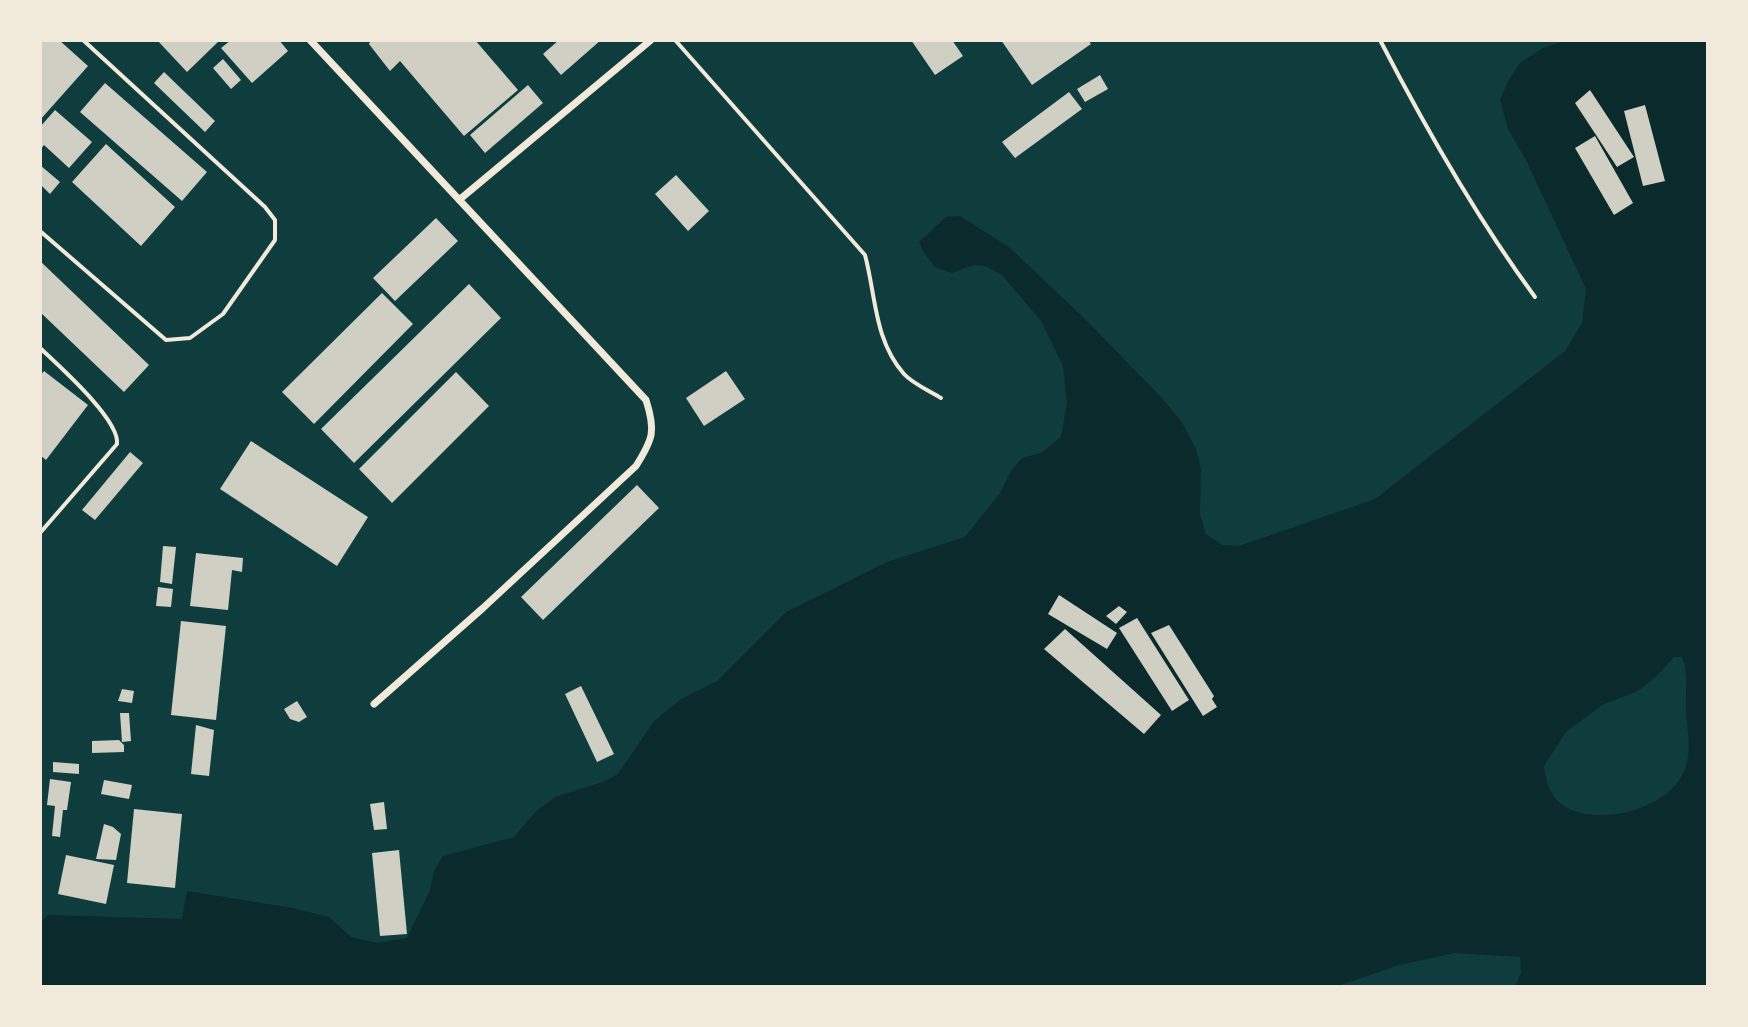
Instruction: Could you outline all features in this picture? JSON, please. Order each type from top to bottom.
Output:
[{"type":"street","points":[[310,40],[646,400],[653,422],[651,441],[636,466],[374,704]]},
{"type":"street","points":[[459,200],[651,40]]},
{"type":"lane","points":[[40,231],[166,340],[190,338],[223,314],[275,240],[275,220],[265,207],[83,40]]},
{"type":"lane","points":[[675,40],[865,255],[872,279],[874,309],[886,345],[905,375],[941,398]]},
{"type":"lane","points":[[1380,40],[1414,106],[1462,187],[1535,297]]},
{"type":"lane","points":[[40,348],[107,416],[118,436],[117,444],[40,533]]},
{"type":"water","points":[[1568,40],[1708,40],[1708,987],[1515,987],[1521,972],[1520,957],[1454,953],[1396,966],[1335,987],[40,987],[40,923],[48,915],[182,919],[187,891],[329,917],[351,937],[378,943],[407,938],[443,856],[514,837],[536,811],[555,797],[618,774],[654,721],[681,699],[717,681],[786,612],[887,562],[965,537],[1000,493],[1022,458],[1041,453],[1061,437],[1067,403],[1063,366],[1041,321],[1002,275],[986,266],[974,265],[952,273],[935,267],[924,253],[919,242],[946,217],[960,216],[1009,247],[1161,397],[1181,421],[1196,449],[1201,469],[1200,515],[1206,534],[1222,545],[1239,546],[1375,499],[1565,351],[1582,323],[1586,289],[1527,162],[1508,129],[1500,100],[1521,62],[1543,48]],"holes":[[[1674,657],[1682,657],[1686,677],[1689,753],[1685,769],[1672,789],[1643,807],[1608,815],[1591,815],[1561,804],[1551,792],[1544,766],[1566,732],[1604,704],[1638,691]]]},
{"type":"building","points":[[40,40],[59,40],[88,66],[40,120]]},
{"type":"building","points":[[157,40],[220,40],[187,72]]},
{"type":"building","points":[[231,40],[279,40],[288,51],[252,83],[221,48]]},
{"type":"building","points":[[371,40],[475,40],[518,90],[464,136],[400,61],[390,71],[369,44]]},
{"type":"building","points":[[559,40],[601,40],[561,75],[543,54]]},
{"type":"building","points":[[911,40],[952,40],[963,56],[935,75]]},
{"type":"building","points":[[1001,40],[1088,40],[1091,44],[1032,85]]},
{"type":"building","points":[[223,59],[241,80],[231,89],[213,68]]},
{"type":"building","points":[[164,72],[215,121],[205,132],[154,83]]},
{"type":"building","points":[[1100,75],[1108,89],[1085,102],[1077,89]]},
{"type":"building","points":[[105,83],[207,172],[182,201],[80,112]]},
{"type":"building","points":[[528,85],[543,103],[485,153],[470,135]]},
{"type":"building","points":[[1590,90],[1634,157],[1617,167],[1575,103]]},
{"type":"building","points":[[1069,92],[1082,109],[1015,158],[1002,142]]},
{"type":"building","points":[[1645,105],[1665,181],[1643,186],[1624,111]]},
{"type":"building","points":[[55,110],[92,142],[69,168],[44,145],[40,150],[40,127]]},
{"type":"building","points":[[1595,136],[1633,203],[1614,215],[1575,148]]},
{"type":"building","points":[[106,144],[175,207],[141,246],[72,182]]},
{"type":"building","points":[[40,165],[60,182],[50,194],[40,184]]},
{"type":"building","points":[[676,175],[709,211],[688,231],[655,194]]},
{"type":"building","points":[[436,218],[458,241],[395,301],[373,278]]},
{"type":"building","points":[[40,261],[149,365],[124,392],[40,312]]},
{"type":"building","points":[[469,284],[501,318],[354,463],[321,429]]},
{"type":"building","points":[[382,293],[413,324],[314,424],[282,392]]},
{"type":"building","points":[[44,371],[88,405],[46,460],[40,455],[40,376]]},
{"type":"building","points":[[726,371],[745,399],[704,426],[686,398]]},
{"type":"building","points":[[456,372],[489,406],[392,503],[359,469]]},
{"type":"building","points":[[251,441],[368,517],[337,566],[220,489]]},
{"type":"building","points":[[130,452],[143,463],[95,520],[82,510]]},
{"type":"building","points":[[637,485],[659,508],[543,620],[521,597]]},
{"type":"building","points":[[163,546],[176,547],[172,584],[160,582]]},
{"type":"building","points":[[196,553],[243,558],[242,572],[232,570],[228,610],[190,606]]},
{"type":"building","points":[[158,587],[173,589],[171,607],[156,606]]},
{"type":"building","points":[[1059,595],[1117,633],[1107,649],[1048,614]]},
{"type":"building","points":[[1119,606],[1127,612],[1116,624],[1106,616]]},
{"type":"building","points":[[1137,618],[1189,700],[1172,711],[1119,628]]},
{"type":"building","points":[[181,621],[226,626],[216,720],[171,715]]},
{"type":"building","points":[[1169,625],[1214,696],[1212,699],[1217,707],[1203,716],[1151,633]]},
{"type":"building","points":[[1065,629],[1161,715],[1144,734],[1044,649]]},
{"type":"building","points":[[581,686],[614,754],[597,762],[565,694]]},
{"type":"building","points":[[122,689],[134,691],[132,703],[118,701]]},
{"type":"building","points":[[297,701],[307,717],[299,722],[290,719],[284,709]]},
{"type":"building","points":[[120,713],[129,713],[131,741],[122,742]]},
{"type":"building","points":[[196,725],[214,730],[209,776],[191,774]]},
{"type":"building","points":[[119,740],[124,745],[124,752],[92,753],[92,741]]},
{"type":"building","points":[[53,762],[79,764],[79,774],[53,772]]},
{"type":"building","points":[[50,779],[71,782],[60,837],[52,836],[55,806],[47,805]]},
{"type":"building","points":[[104,780],[132,785],[129,799],[101,794]]},
{"type":"building","points":[[384,802],[387,829],[374,830],[370,804]]},
{"type":"building","points":[[134,809],[182,814],[175,888],[127,883]]},
{"type":"building","points":[[104,824],[121,834],[116,860],[96,859]]},
{"type":"building","points":[[399,850],[407,934],[380,936],[372,853]]},
{"type":"building","points":[[66,855],[114,865],[106,904],[58,894]]}]
